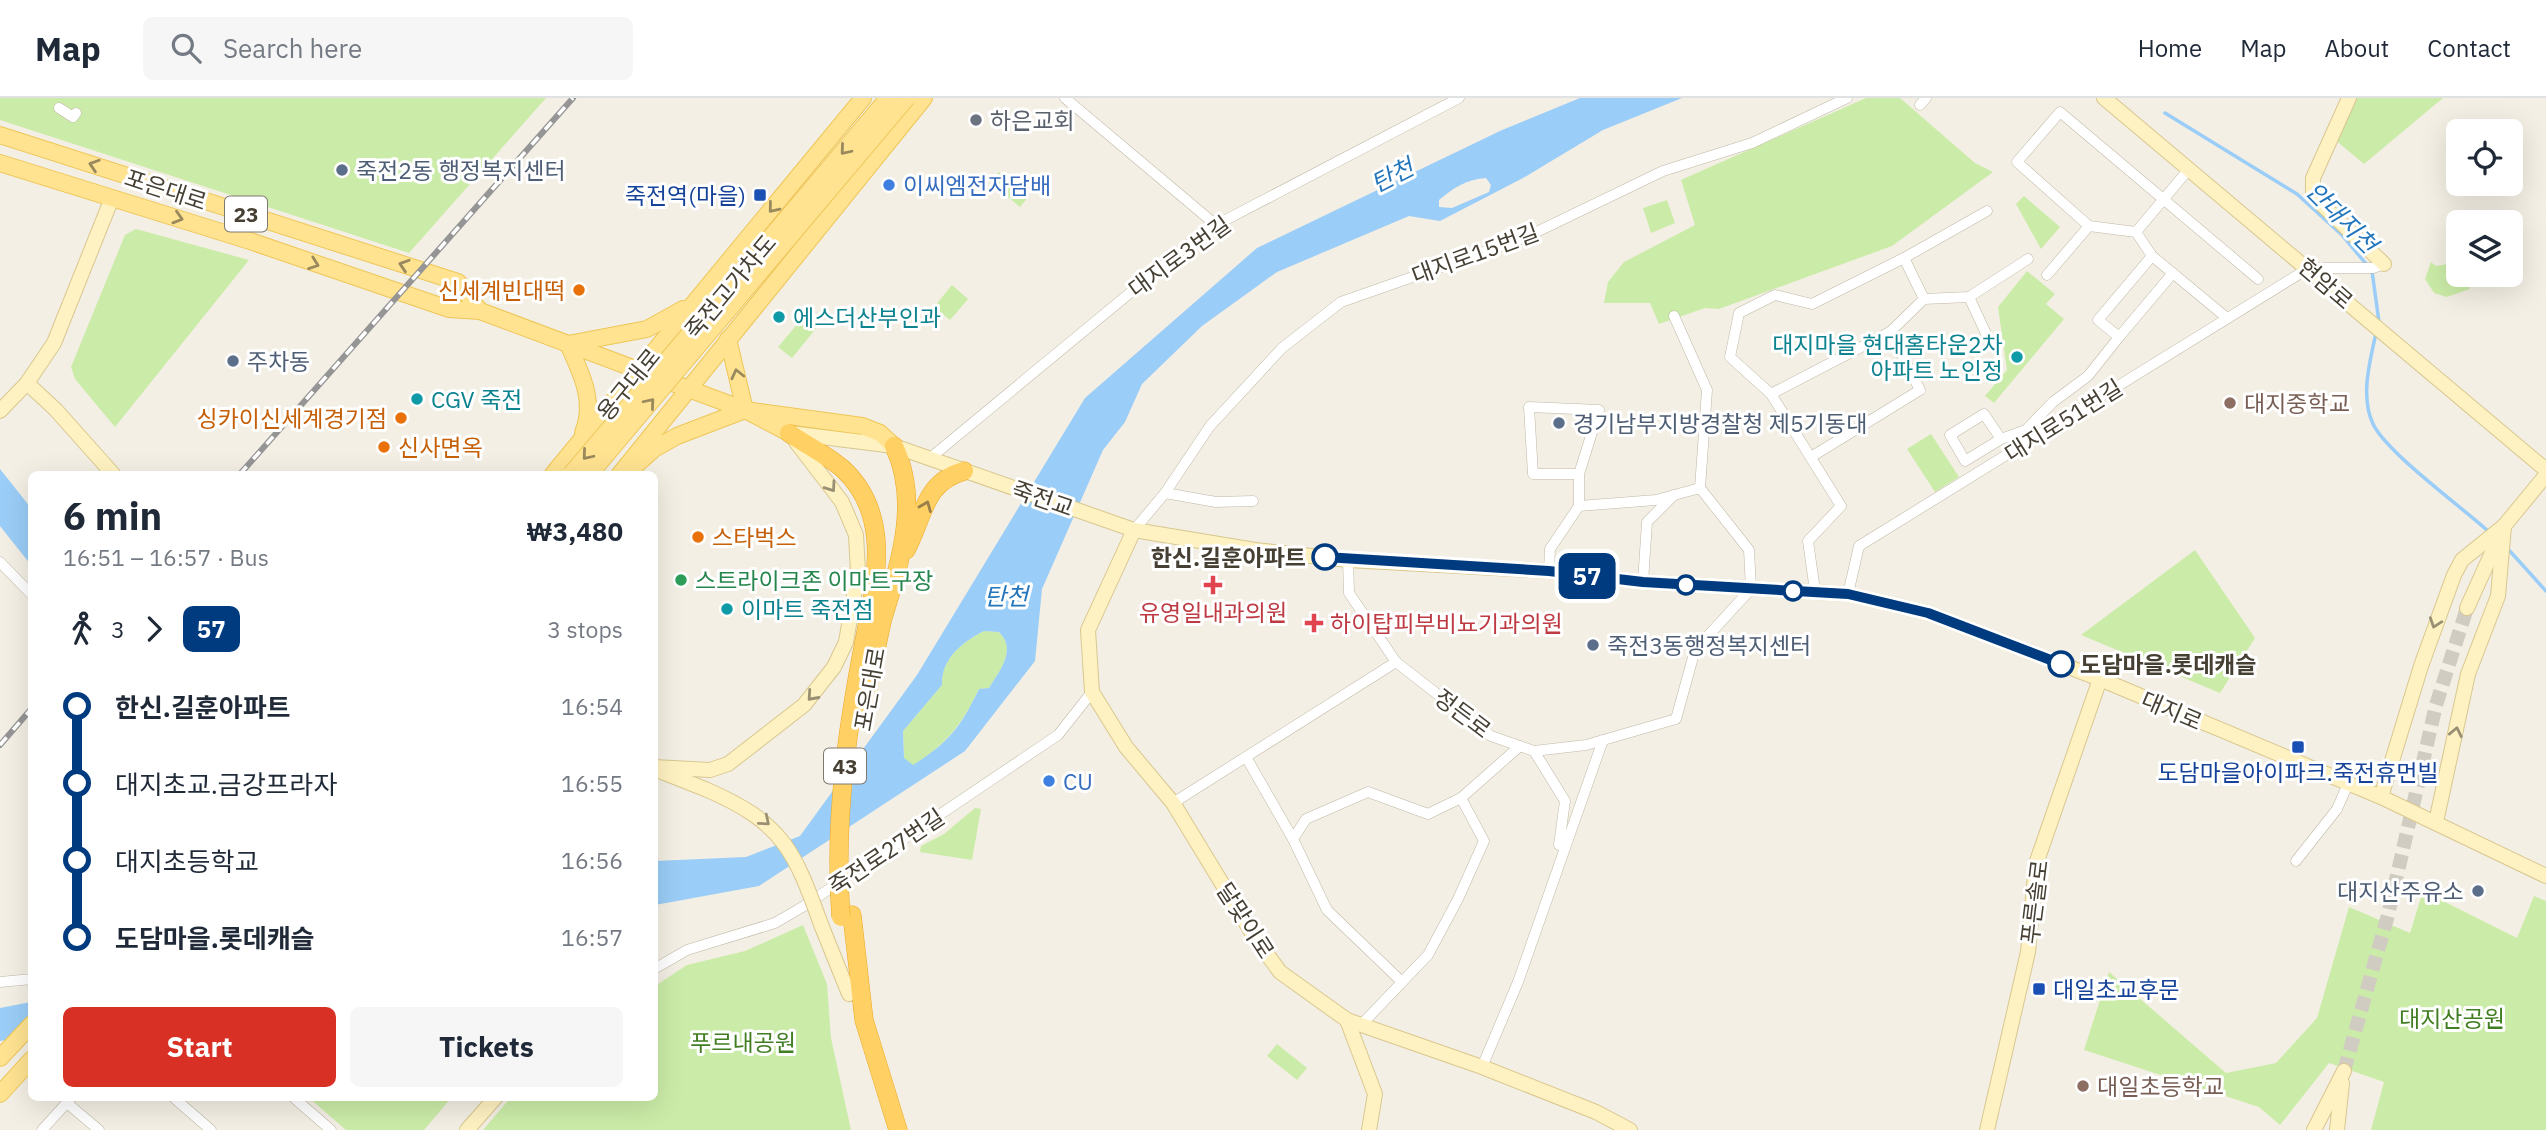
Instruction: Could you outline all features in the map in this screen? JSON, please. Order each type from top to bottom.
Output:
[{"type":"highway","name":"포은대로","points":[[789,433],[842,469],[863,497],[874,524],[879,555],[875,619],[856,771],[846,916],[853,1026],[885,1130]]},
{"type":"highway","name":"포은대로","points":[[875,619],[903,556],[905,483],[903,466],[894,446]]},
{"type":"highway","points":[[903,556],[935,486],[949,475],[967,472]]},
{"type":"highway","name":"포은대로","points":[[846,916],[864,1020],[898,1130]]},
{"type":"main road","name":"용구대로","points":[[562,471],[591,429],[863,98]]},
{"type":"main road","name":"죽전고가차도","points":[[562,471],[888,98]]},
{"type":"main road","name":"죽전고가차도","points":[[593,471],[907,98]]},
{"type":"main road","points":[[622,471],[924,98]]},
{"type":"main road","name":"포은대로","points":[[0,135],[458,282],[480,311]]},
{"type":"main road","name":"포은대로","points":[[0,163],[449,309],[480,311],[745,410],[789,433]]},
{"type":"main road","points":[[579,445],[590,407],[584,381],[568,344],[647,329],[666,321],[699,298]]},
{"type":"main road","points":[[629,471],[654,449],[677,436],[745,410],[729,339]]},
{"type":"main road","name":"포은대로","points":[[745,410],[862,426],[880,433],[894,446]]},
{"type":"main road","points":[[591,429],[610,427],[620,431],[629,438],[634,454]]},
{"type":"main road","points":[[0,1058],[28,1028]]},
{"type":"main road","points":[[1,1093],[28,1063]]},
{"type":"street","points":[[1065,98],[1216,225]]},
{"type":"street","name":"대지로3번길","points":[[929,459],[956,439],[1063,346],[1216,225],[1459,98]]},
{"type":"street","name":"대지로15번길","points":[[1134,530],[1165,493],[1210,426],[1282,348],[1341,302],[1524,237],[1663,171],[1752,144],[1847,98]]},
{"type":"street","name":"현암로","points":[[2104,98],[2309,268],[2546,472]]},
{"type":"street","points":[[2349,98],[2313,178],[2313,196],[2379,266]]},
{"type":"street","points":[[59,107],[74,117],[76,113]]},
{"type":"street","points":[[2227,318],[2152,256],[2136,232],[2089,226],[2017,162],[2060,112],[2258,279]]},
{"type":"street","points":[[2136,232],[2189,169]]},
{"type":"street","points":[[5,405],[27,383],[54,343],[112,198]]},
{"type":"street","points":[[1815,591],[1808,541],[1841,506],[1771,394],[1730,357],[1739,313],[1775,295],[1812,304],[1904,258],[1987,211]]},
{"type":"street","points":[[2047,275],[2089,226]]},
{"type":"street","points":[[2119,337],[2098,320],[2152,256]]},
{"type":"street","points":[[1904,258],[1924,299]]},
{"type":"street","points":[[1771,394],[1890,332],[1924,299],[1969,297],[2028,259]]},
{"type":"street","points":[[2309,268],[2379,266]]},
{"type":"street","name":"대지로51번길","points":[[1848,594],[1859,546],[2309,268]]},
{"type":"street","points":[[2001,439],[1984,414],[1950,435],[1965,461],[2001,439],[2026,429],[2053,402],[2088,376],[2173,274]]},
{"type":"street","points":[[1969,297],[1988,338]]},
{"type":"street","points":[[1674,316],[1707,390],[1700,488],[1749,550],[1751,589]]},
{"type":"street","points":[[1811,457],[1920,390],[1890,332]]},
{"type":"street","points":[[27,383],[56,410],[110,471]]},
{"type":"street","points":[[1549,571],[1550,549],[1579,506],[1579,474],[1599,410],[1529,407],[1534,474],[1579,474]]},
{"type":"street","points":[[789,433],[894,446],[967,472]]},
{"type":"street","points":[[658,768],[710,770],[728,764],[804,705],[834,667],[846,642],[858,572],[856,535],[842,502],[789,433]]},
{"type":"street","name":"죽전교","points":[[967,472],[1116,524]]},
{"type":"street","points":[[2381,797],[2429,641],[2462,561],[2504,526],[2546,472]]},
{"type":"street","points":[[1579,506],[1656,500],[1700,488]]},
{"type":"street","points":[[1165,493],[1216,502],[1253,501]]},
{"type":"street","points":[[1643,582],[1647,522],[1674,495]]},
{"type":"street","name":"대지로","points":[[1116,524],[1134,530],[1255,550],[1348,560],[1549,571],[1643,582],[1848,594],[1928,613],[2100,679],[2381,797],[2546,876]]},
{"type":"street","points":[[2467,608],[2504,526]]},
{"type":"street","points":[[2436,822],[2468,674],[2498,596],[2504,526]]},
{"type":"street","name":"달맞이로","points":[[1134,530],[1088,629],[1092,692],[1126,747],[1174,803],[1254,936],[1280,972],[1347,1020],[1482,1067],[1595,1112],[1630,1130]]},
{"type":"street","name":"정든로","points":[[1348,560],[1349,593],[1396,662],[1491,736],[1534,751],[1603,740],[1676,719],[1695,650],[1751,589]]},
{"type":"street","points":[[0,562],[28,591]]},
{"type":"street","points":[[1174,803],[1396,662]]},
{"type":"street","name":"푸른솔로","points":[[1987,1130],[2028,952],[2036,864],[2100,679]]},
{"type":"street","name":"죽전로27번길","points":[[658,967],[687,950],[775,923],[804,906],[1058,735],[1092,692]]},
{"type":"street","points":[[1482,1067],[1518,982],[1556,867],[1603,740]]},
{"type":"street","points":[[1293,839],[1306,819],[1368,792],[1428,814],[1461,798],[1520,746]]},
{"type":"street","points":[[1534,751],[1566,801],[1556,867]]},
{"type":"street","points":[[1246,757],[1293,839],[1327,910],[1402,982]]},
{"type":"street","points":[[658,770],[739,803],[777,831],[804,876],[849,994]]},
{"type":"street","points":[[2296,861],[2331,817],[2348,784]]},
{"type":"street","points":[[1361,1025],[1428,955],[1458,899],[1484,841],[1461,798]]},
{"type":"street","points":[[0,982],[28,979]]},
{"type":"street","points":[[1347,1020],[1375,1094],[1369,1130]]},
{"type":"street","points":[[2314,1130],[2344,1071]]},
{"type":"street","points":[[2324,1130],[2344,1071]]},
{"type":"street","points":[[2337,1130],[2344,1071]]},
{"type":"street","points":[[42,1130],[69,1101]]},
{"type":"street","points":[[71,1101],[99,1130]]},
{"type":"street","points":[[178,1101],[211,1130]]},
{"type":"street","points":[[298,1101],[331,1130]]},
{"type":"street","points":[[467,1130],[492,1101]]},
{"type":"green space","points":[[0,98],[546,98],[409,253],[0,120]]},
{"type":"green space","points":[[1866,98],[1900,98],[1975,163],[1993,172],[1892,246],[1719,309],[1705,308],[1659,324],[1650,303],[1604,303],[1608,282],[1624,262],[1695,225],[1681,180]]},
{"type":"green space","points":[[2354,98],[2443,98],[2364,164],[2333,138]]},
{"type":"green space","points":[[999,172],[1029,196],[1020,207],[990,182]]},
{"type":"green space","points":[[2024,196],[2060,227],[2041,249],[2016,204]]},
{"type":"green space","points":[[1667,200],[1675,223],[1651,233],[1643,208]]},
{"type":"green space","points":[[136,229],[249,260],[115,427],[75,379],[71,367],[125,235]]},
{"type":"green space","points":[[2431,262],[2436,266],[2446,264],[2446,287],[2470,289],[2447,297],[2434,293],[2425,279]]},
{"type":"green space","points":[[2027,271],[2055,294],[2046,304],[2064,319],[1994,403],[1985,396],[2007,370],[1998,307]]},
{"type":"green space","points":[[952,285],[968,299],[950,320],[934,307]]},
{"type":"green space","points":[[805,315],[818,326],[792,358],[778,347]]},
{"type":"green space","points":[[1931,434],[1959,477],[1935,492],[1907,449]]},
{"type":"green space","points":[[2195,550],[2255,638],[2220,693],[2081,635]]},
{"type":"green space","points":[[984,631],[999,632],[1004,639],[1007,653],[1002,667],[989,688],[979,689],[952,733],[913,766],[904,758],[903,731],[942,685],[945,667],[954,652]]},
{"type":"green space","points":[[975,808],[981,809],[972,860],[920,852],[921,846],[944,834]]},
{"type":"green space","name":"대지산공원","points":[[2423,891],[2517,938],[2534,896],[2546,901],[2546,1130],[2371,1130],[2384,1082],[2329,1063],[2280,1125],[2259,1107],[2084,1050],[2109,972],[2226,1073],[2276,1063],[2317,1018],[2349,907],[2410,933]]},
{"type":"green space","name":"푸르내공원","points":[[803,925],[827,984],[831,1038],[851,1130],[483,1130],[508,1101],[658,1101],[658,984],[687,965],[745,951]]},
{"type":"green space","points":[[1277,1044],[1307,1068],[1297,1080],[1267,1056]]},
{"type":"green space","points":[[313,1101],[449,1101],[424,1130],[346,1130]]},
{"type":"water","name":"탄천","points":[[1580,98],[1682,98],[1603,130],[1523,178],[1440,221],[1409,216],[1277,272],[1202,326],[1142,384],[1125,422],[1103,450],[1042,589],[1035,661],[965,751],[759,886],[658,904],[658,861],[746,857],[800,836],[917,675],[1085,398],[1257,248],[1502,130]],"holes":[[[1486,178],[1491,185],[1489,192],[1452,208],[1439,207],[1439,200],[1466,182]],[[984,631],[999,632],[1007,646],[1007,653],[989,688],[979,689],[952,733],[936,749],[913,765],[904,758],[903,731],[942,685],[949,659],[968,640]]]},
{"type":"water","points":[[0,469],[28,504],[28,561],[0,526]]},
{"type":"water","points":[[28,1003],[28,1036],[0,1041],[0,1008]]},
{"type":"waterway","name":"안대지천","points":[[2165,113],[2297,194],[2342,235],[2367,265]]},
{"type":"waterway","name":"안대지천","points":[[2372,271],[2379,322]]},
{"type":"waterway","name":"안대지천","points":[[2376,333],[2367,390],[2373,424],[2393,450],[2489,532]]},
{"type":"waterway","name":"안대지천","points":[[2508,549],[2546,591]]},
{"type":"tunnel","points":[[2344,1071],[2388,915],[2436,705],[2467,608]]},
{"type":"railway","points":[[243,471],[573,98]]},
{"type":"railway","points":[[0,745],[28,713]]},
{"type":"bus line","name":"57","points":[[1325,557],[1549,571],[1643,582],[1848,594],[1928,613],[2061,664]]},
{"type":"place","name":"하은교회","points":[[976,120]]},
{"type":"place","name":"죽전2동 행정복지센터","points":[[342,170]]},
{"type":"place","name":"이씨엠전자담배","points":[[889,185]]},
{"type":"place","name":"죽전역(마을)","points":[[760,195]]},
{"type":"place","name":"신세계빈대떡","points":[[579,290]]},
{"type":"place","name":"에스더산부인과","points":[[779,317]]},
{"type":"place","name":"대지마을 현대홈타운2차 아파트 노인정","points":[[2017,357]]},
{"type":"place","name":"주차동","points":[[233,361]]},
{"type":"place","name":"CGV 죽전","points":[[417,399]]},
{"type":"place","name":"대지중학교","points":[[2230,403]]},
{"type":"place","name":"싱카이신세계경기점","points":[[401,418]]},
{"type":"place","name":"경기남부지방경찰청 제5기동대","points":[[1559,423]]},
{"type":"place","name":"신사면옥","points":[[384,447]]},
{"type":"place","name":"스타벅스","points":[[698,537]]},
{"type":"place","name":"한신.길훈아파트","points":[[1325,557]]},
{"type":"place","name":"스트라이크존 이마트구장","points":[[681,580]]},
{"type":"place","name":"유영일내과의원","points":[[1213,585]]},
{"type":"place","name":"이마트 죽전점","points":[[727,609]]},
{"type":"place","name":"하이탑피부비뇨기과의원","points":[[1314,623]]},
{"type":"place","name":"죽전3동행정복지센터","points":[[1593,645]]},
{"type":"place","name":"도담마을.롯데캐슬","points":[[2061,664]]},
{"type":"place","name":"도담마을아이파크.죽전휴먼빌","points":[[2298,747]]},
{"type":"place","name":"CU","points":[[1049,781]]},
{"type":"place","name":"대지산주유소","points":[[2478,891]]},
{"type":"place","name":"대일초교후문","points":[[2039,989]]},
{"type":"place","name":"대일초등학교","points":[[2083,1086]]}]
